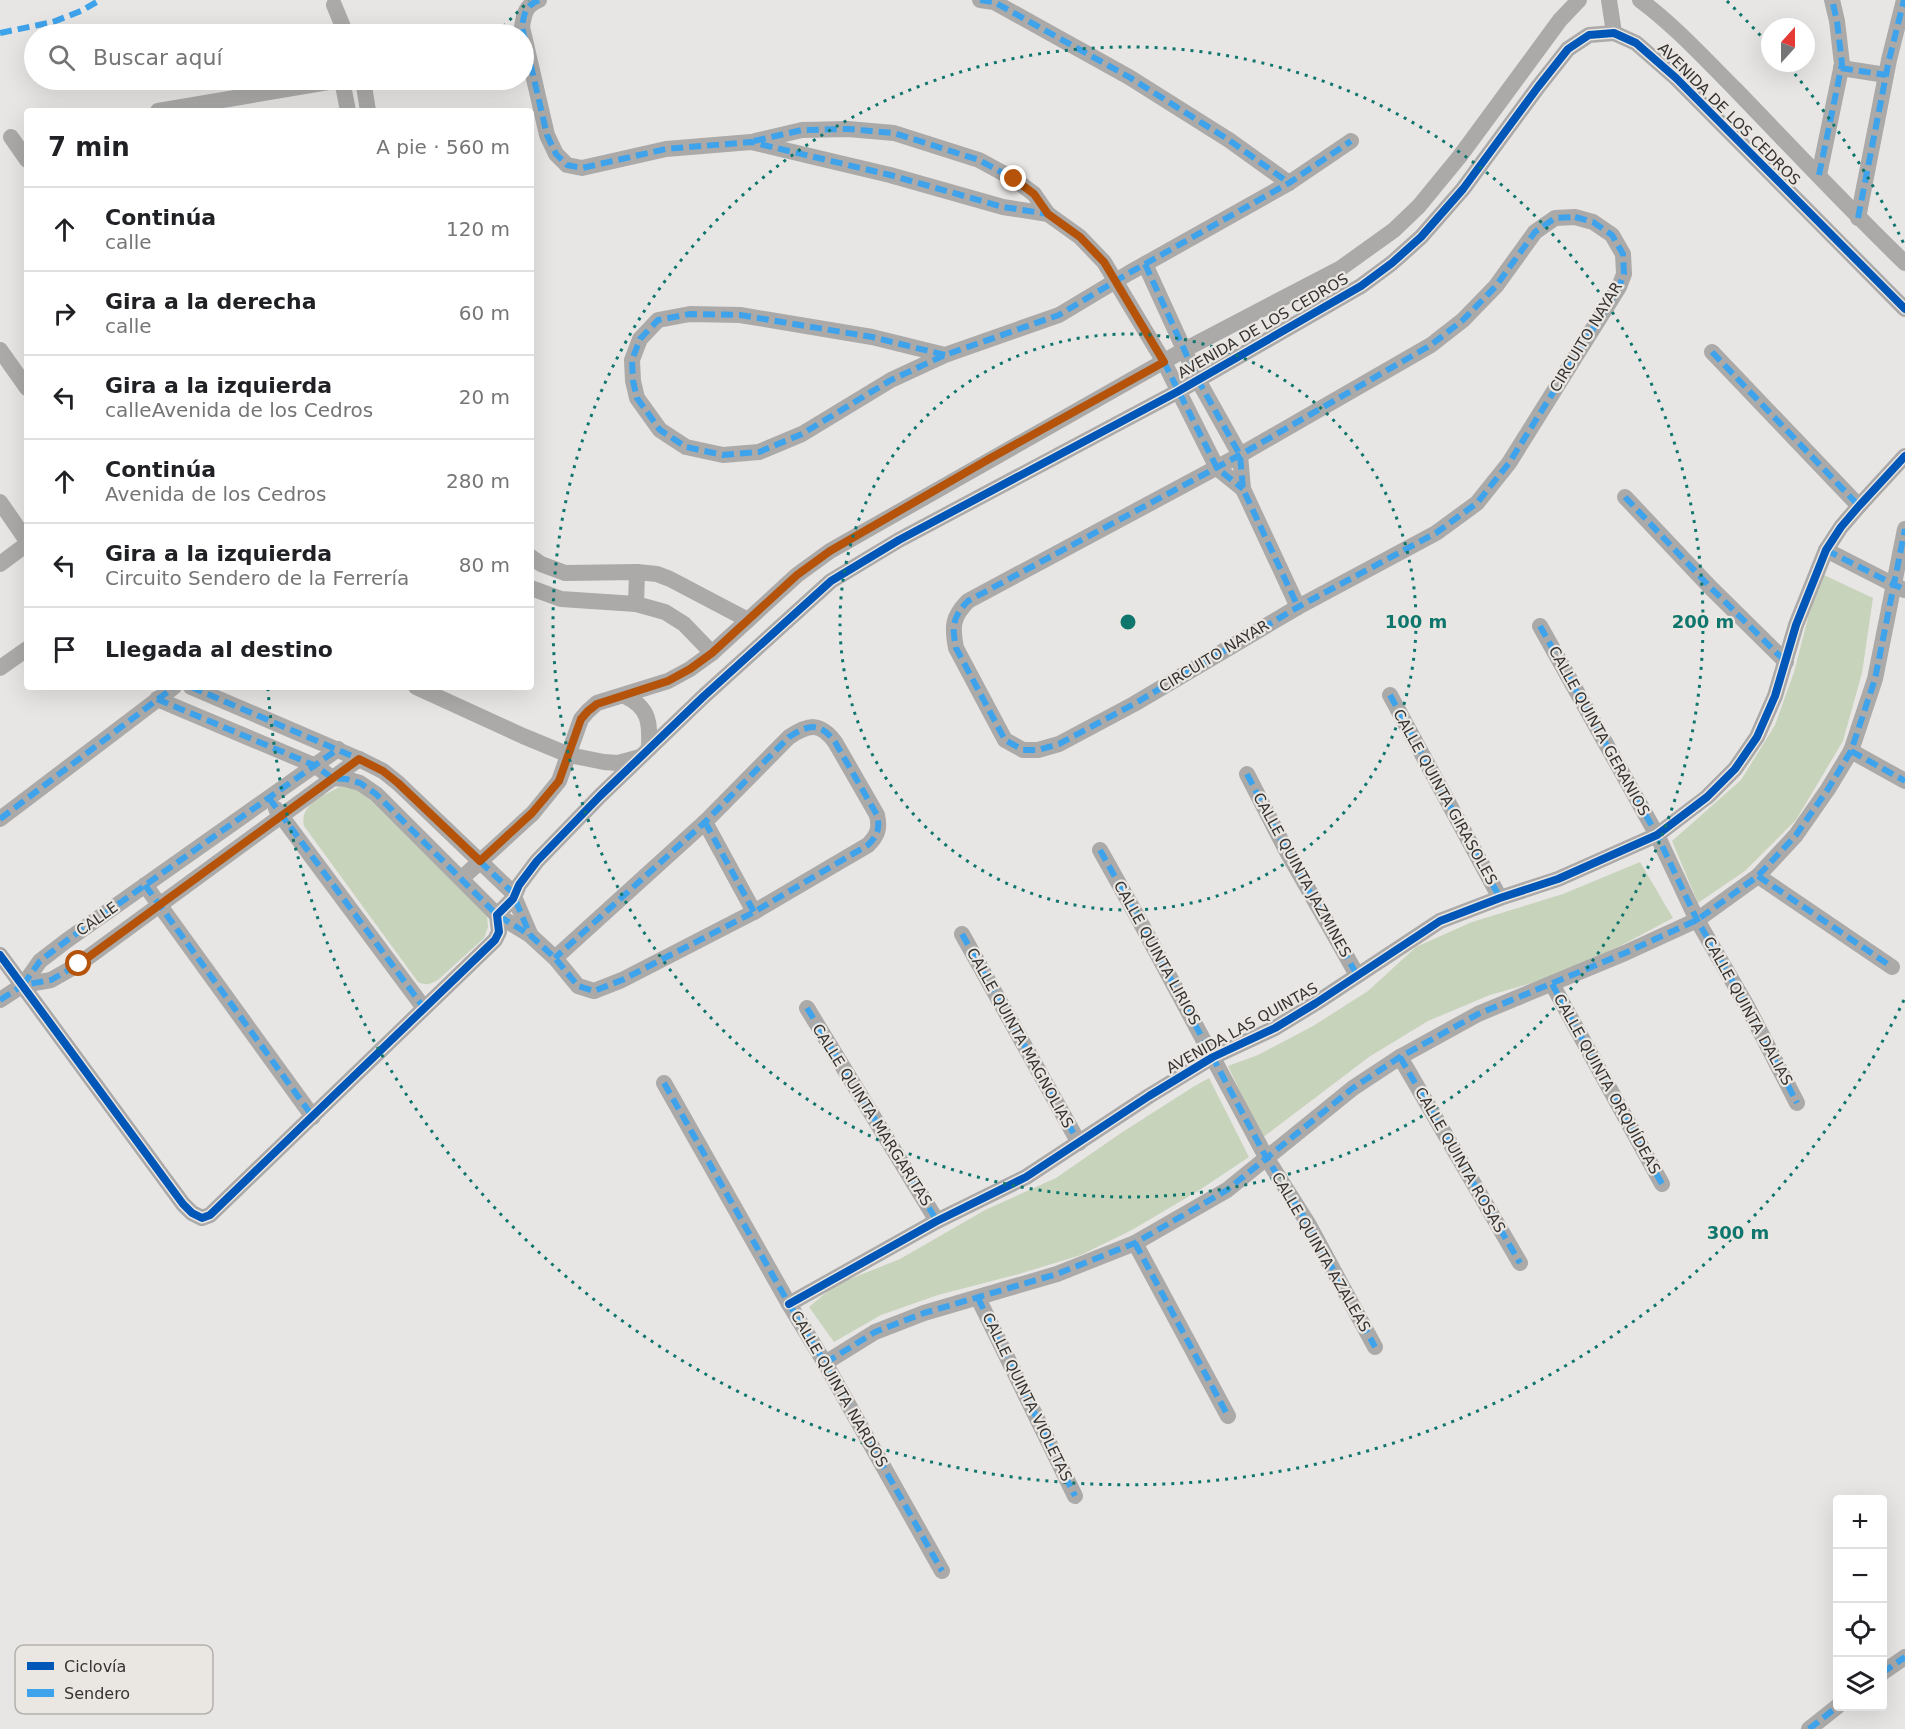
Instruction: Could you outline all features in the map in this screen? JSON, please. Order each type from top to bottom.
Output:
[{"type":"street","points":[[522,24],[524,12],[539,0]]},
{"type":"street","name":"AVENIDA DE LOS CEDROS","points":[[462,878],[532,813],[559,781],[581,719],[597,704],[668,681],[690,669],[712,653],[797,575],[830,551],[1184,350],[1341,268],[1394,230],[1419,206],[1460,156],[1560,20],[1579,0]]},
{"type":"street","points":[[1610,0],[1614,33]]},
{"type":"street","name":"AVENIDA DE LOS CEDROS","points":[[1640,0],[1660,15],[1819,175],[1858,218],[1905,263]]},
{"type":"street","points":[[1819,175],[1841,68],[1837,21],[1832,0]]},
{"type":"street","points":[[1858,218],[1886,75],[1904,0]]},
{"type":"street","points":[[989,1],[1129,77],[1229,140],[1289,183]]},
{"type":"street","points":[[334,5],[342,24]]},
{"type":"street","name":"AVENIDA DE LOS CEDROS","points":[[497,915],[513,899],[519,885],[537,861],[645,753],[831,581],[862,561],[1177,392],[1360,285],[1392,263],[1421,237],[1464,189],[1568,49],[1589,35],[1614,33],[1636,43],[1676,78],[1905,309]]},
{"type":"street","points":[[1841,68],[1886,75]]},
{"type":"street","points":[[534,79],[547,135],[556,154],[567,165],[582,168],[666,149],[751,142],[802,130],[848,129],[894,133],[979,160],[1014,179],[1034,194],[1048,214],[1080,237],[1104,262],[1164,362],[1217,468],[1243,489]]},
{"type":"street","points":[[176,108],[282,90]]},
{"type":"street","points":[[343,90],[347,108]]},
{"type":"street","points":[[365,90],[368,108]]},
{"type":"street","points":[[13,136],[24,155]]},
{"type":"street","points":[[945,355],[872,337],[740,315],[690,314],[658,320],[640,339],[632,360],[633,381],[638,398],[660,430],[686,447],[723,455],[759,452],[802,434],[891,380],[945,355],[1059,315],[1289,183],[1351,141]]},
{"type":"street","points":[[751,142],[890,175],[1003,207],[1048,214]]},
{"type":"street","name":"CIRCUITO NAYAR","points":[[1575,217],[1593,222],[1612,235],[1623,254],[1623,274],[1609,305],[1509,464],[1477,503],[1436,533],[1298,607],[1134,704],[1059,744],[1038,750],[1023,750],[1005,740],[956,648],[953,633],[954,620],[960,609],[969,601],[1240,455],[1431,345],[1464,320],[1496,286],[1535,232],[1555,218],[1575,217]]},
{"type":"street","points":[[1145,264],[1198,380],[1240,455],[1243,489],[1298,607]]},
{"type":"street","points":[[0,350],[24,384]]},
{"type":"street","points":[[1712,352],[1859,506]]},
{"type":"street","name":"AVENIDA LAS QUINTAS","points":[[789,1304],[937,1221],[1026,1177],[1213,1057],[1275,1028],[1440,921],[1558,879],[1657,835],[1707,798],[1735,770],[1757,737],[1775,696],[1803,606],[1826,550],[1859,506],[1905,456]]},
{"type":"street","points":[[1625,497],[1710,587],[1786,662]]},
{"type":"street","points":[[0,502],[24,538]]},
{"type":"street","points":[[825,1363],[875,1332],[924,1313],[1057,1274],[1135,1243],[1227,1190],[1353,1088],[1400,1057],[1478,1014],[1697,920],[1758,876],[1796,835],[1851,751],[1875,679],[1900,588],[1905,530]]},
{"type":"street","points":[[0,564],[24,545]]},
{"type":"street","points":[[1826,550],[1900,588]]},
{"type":"street","points":[[534,559],[565,573],[657,574],[748,620]]},
{"type":"street","points":[[636,604],[637,572]]},
{"type":"street","points":[[534,589],[561,599],[636,604],[665,612],[684,624],[712,653]]},
{"type":"street","name":"CALLE QUINTA GERANIOS","points":[[1540,626],[1657,835],[1697,920]]},
{"type":"street","points":[[732,635],[750,654]]},
{"type":"street","points":[[0,668],[24,650]]},
{"type":"street","points":[[0,819],[170,690]]},
{"type":"street","points":[[198,690],[338,749],[383,771],[514,895],[530,935]]},
{"type":"street","points":[[423,690],[569,755],[618,763],[645,753],[648,720],[644,710],[635,701],[625,696]]},
{"type":"street","name":"CALLE QUINTA GIRASOLES","points":[[1390,696],[1500,898]]},
{"type":"street","points":[[157,699],[316,766],[332,778],[346,778],[360,783],[376,794],[497,915],[530,935],[555,958],[578,986],[594,991],[622,980],[754,912],[868,845],[875,838],[880,827],[877,815],[828,732],[805,727],[789,737],[705,822],[555,958]]},
{"type":"street","name":"CALLE","points":[[23,986],[40,961],[338,749]]},
{"type":"street","points":[[1851,751],[1905,781]]},
{"type":"street","name":"CALLE","points":[[23,986],[51,980],[66,972],[359,759]]},
{"type":"street","name":"CALLE QUINTA JAZMINES","points":[[1246,774],[1357,975]]},
{"type":"street","points":[[269,798],[424,1008]]},
{"type":"street","points":[[705,822],[754,912]]},
{"type":"street","name":"CALLE QUINTA LIRIOS","points":[[1100,849],[1266,1157]]},
{"type":"street","points":[[1758,876],[1892,967]]},
{"type":"street","points":[[146,885],[313,1117]]},
{"type":"street","points":[[0,955],[183,1204],[192,1213],[202,1218],[216,1210],[495,940],[499,932],[497,915]]},
{"type":"street","name":"CALLE QUINTA DALIAS","points":[[1697,920],[1747,1006],[1797,1103]]},
{"type":"street","name":"CALLE QUINTA MAGNOLIAS","points":[[962,934],[1078,1143]]},
{"type":"street","name":"CALLE QUINTA ORQUÍDEAS","points":[[1552,984],[1662,1184]]},
{"type":"street","points":[[0,1000],[23,986]]},
{"type":"street","name":"CALLE QUINTA MARGARITAS","points":[[807,1008],[937,1221]]},
{"type":"street","name":"CALLE QUINTA ROSAS","points":[[1400,1057],[1520,1263]]},
{"type":"street","name":"CALLE QUINTA NARDOS","points":[[664,1083],[942,1570]]},
{"type":"street","name":"CALLE QUINTA AZALEAS","points":[[1266,1157],[1309,1225],[1375,1347]]},
{"type":"street","points":[[1135,1243],[1228,1416]]},
{"type":"street","name":"CALLE QUINTA VIOLETAS","points":[[978,1298],[1075,1497]]},
{"type":"street","points":[[1887,1669],[1905,1656]]},
{"type":"street","points":[[1809,1729],[1833,1711]]},
{"type":"green space","points":[[1824,575],[1873,598],[1862,673],[1843,741],[1796,820],[1745,871],[1698,903],[1672,841],[1741,780],[1775,725],[1794,672],[1809,614]]},
{"type":"green space","points":[[339,787],[357,787],[487,916],[488,927],[484,938],[434,982],[426,984],[418,982],[304,826],[303,818],[309,806]]},
{"type":"green space","points":[[1640,862],[1673,918],[1622,945],[1549,978],[1490,995],[1428,1021],[1369,1057],[1262,1138],[1228,1066],[1258,1055],[1313,1026],[1368,991],[1416,947],[1472,922],[1563,894]]},
{"type":"green space","points":[[1209,1078],[1249,1157],[1198,1191],[1132,1230],[1081,1255],[938,1295],[881,1315],[834,1342],[809,1307],[835,1285],[900,1259],[985,1210],[1056,1178],[1121,1133]]},
{"type":"marked path","points":[[43,24],[81,11],[100,0]]},
{"type":"marked path","points":[[523,24],[526,11],[539,0]]},
{"type":"marked path","points":[[980,0],[994,2],[1129,77],[1229,140],[1289,183]]},
{"type":"marked path","points":[[1819,175],[1842,64],[1832,0]]},
{"type":"marked path","points":[[1858,218],[1889,60],[1904,0]]},
{"type":"marked path","points":[[0,33],[24,28]]},
{"type":"marked path","points":[[1841,68],[1886,75]]},
{"type":"marked path","points":[[534,79],[547,135],[556,154],[567,165],[582,168],[666,149],[751,142],[890,175],[1003,207],[1048,214],[1080,237],[1104,262],[1164,362],[1217,468],[1243,489]]},
{"type":"marked path","points":[[754,141],[802,130],[848,129],[894,133],[979,160],[1014,179],[1034,194],[1048,214]]},
{"type":"marked path","points":[[945,355],[872,337],[740,315],[690,314],[658,320],[640,339],[632,360],[633,381],[637,398],[660,430],[686,447],[723,455],[759,452],[802,434],[891,380],[945,355],[1059,315],[1289,183],[1351,141]]},
{"type":"marked path","points":[[1575,217],[1593,222],[1612,235],[1623,254],[1624,274],[1619,287],[1509,463],[1477,503],[1436,533],[1298,607],[1134,704],[1059,744],[1038,750],[1023,750],[1005,740],[956,648],[954,623],[968,601],[1240,455],[1431,345],[1463,320],[1496,286],[1535,232],[1555,218],[1575,217]]},
{"type":"marked path","points":[[1145,264],[1198,380],[1240,455],[1243,489],[1298,607]]},
{"type":"marked path","points":[[1712,352],[1859,506]]},
{"type":"marked path","points":[[1625,497],[1710,587],[1786,662]]},
{"type":"marked path","points":[[825,1363],[875,1332],[924,1313],[1057,1274],[1135,1243],[1227,1190],[1353,1088],[1400,1057],[1478,1014],[1625,953],[1697,920],[1758,876],[1796,835],[1851,751],[1875,679],[1905,529]]},
{"type":"marked path","points":[[1826,550],[1905,590]]},
{"type":"marked path","points":[[1540,626],[1657,835],[1697,920],[1747,1006],[1797,1103]]},
{"type":"marked path","points":[[0,819],[170,690]]},
{"type":"marked path","points":[[198,690],[383,771],[512,892],[530,935]]},
{"type":"marked path","points":[[1390,695],[1500,898]]},
{"type":"marked path","points":[[157,699],[316,766],[332,778],[360,783],[376,794],[497,915],[530,935],[555,958],[578,986],[594,991],[622,980],[754,912],[868,845],[877,831],[877,815],[835,742],[824,731],[814,727],[803,729],[789,737],[705,822],[555,958]]},
{"type":"marked path","points":[[23,985],[40,961],[66,941],[338,749]]},
{"type":"marked path","points":[[1851,751],[1905,781]]},
{"type":"marked path","points":[[0,1000],[23,985],[51,980],[79,964],[359,759]]},
{"type":"marked path","points":[[1247,774],[1286,850],[1357,975]]},
{"type":"marked path","points":[[269,798],[424,1008]]},
{"type":"marked path","points":[[705,822],[754,912]]},
{"type":"marked path","points":[[1100,850],[1266,1157],[1309,1225],[1375,1347]]},
{"type":"marked path","points":[[1758,876],[1892,967]]},
{"type":"marked path","points":[[145,885],[313,1117]]},
{"type":"marked path","points":[[962,934],[1079,1143]]},
{"type":"marked path","points":[[1552,984],[1662,1184]]},
{"type":"marked path","points":[[807,1008],[937,1221]]},
{"type":"marked path","points":[[1400,1057],[1520,1263]]},
{"type":"marked path","points":[[664,1083],[942,1571]]},
{"type":"marked path","points":[[1135,1243],[1228,1416]]},
{"type":"marked path","points":[[978,1298],[1075,1496]]},
{"type":"marked path","points":[[1887,1670],[1905,1657]]},
{"type":"marked path","points":[[1809,1729],[1833,1710]]},
{"type":"cycle path","points":[[0,955],[183,1204],[192,1213],[202,1218],[210,1215],[495,940],[499,932],[497,915],[513,899],[519,885],[537,861],[600,796],[704,696],[831,581],[899,540],[1177,392],[1361,286],[1421,237],[1463,189],[1568,49],[1589,35],[1614,33],[1636,43],[1676,78],[1905,309]]},
{"type":"cycle path","points":[[789,1304],[937,1221],[1026,1177],[1213,1057],[1275,1028],[1316,1003],[1440,921],[1558,879],[1657,835],[1707,797],[1735,769],[1757,737],[1775,696],[1796,625],[1826,550],[1841,527],[1905,456]]},
{"type":"route","points":[[79,964],[359,759],[383,771],[398,783],[480,861],[532,813],[559,781],[581,719],[597,704],[668,681],[690,669],[712,653],[797,575],[830,551],[1164,362],[1104,262],[1080,237],[1048,214],[1034,194],[1014,179]]}]
